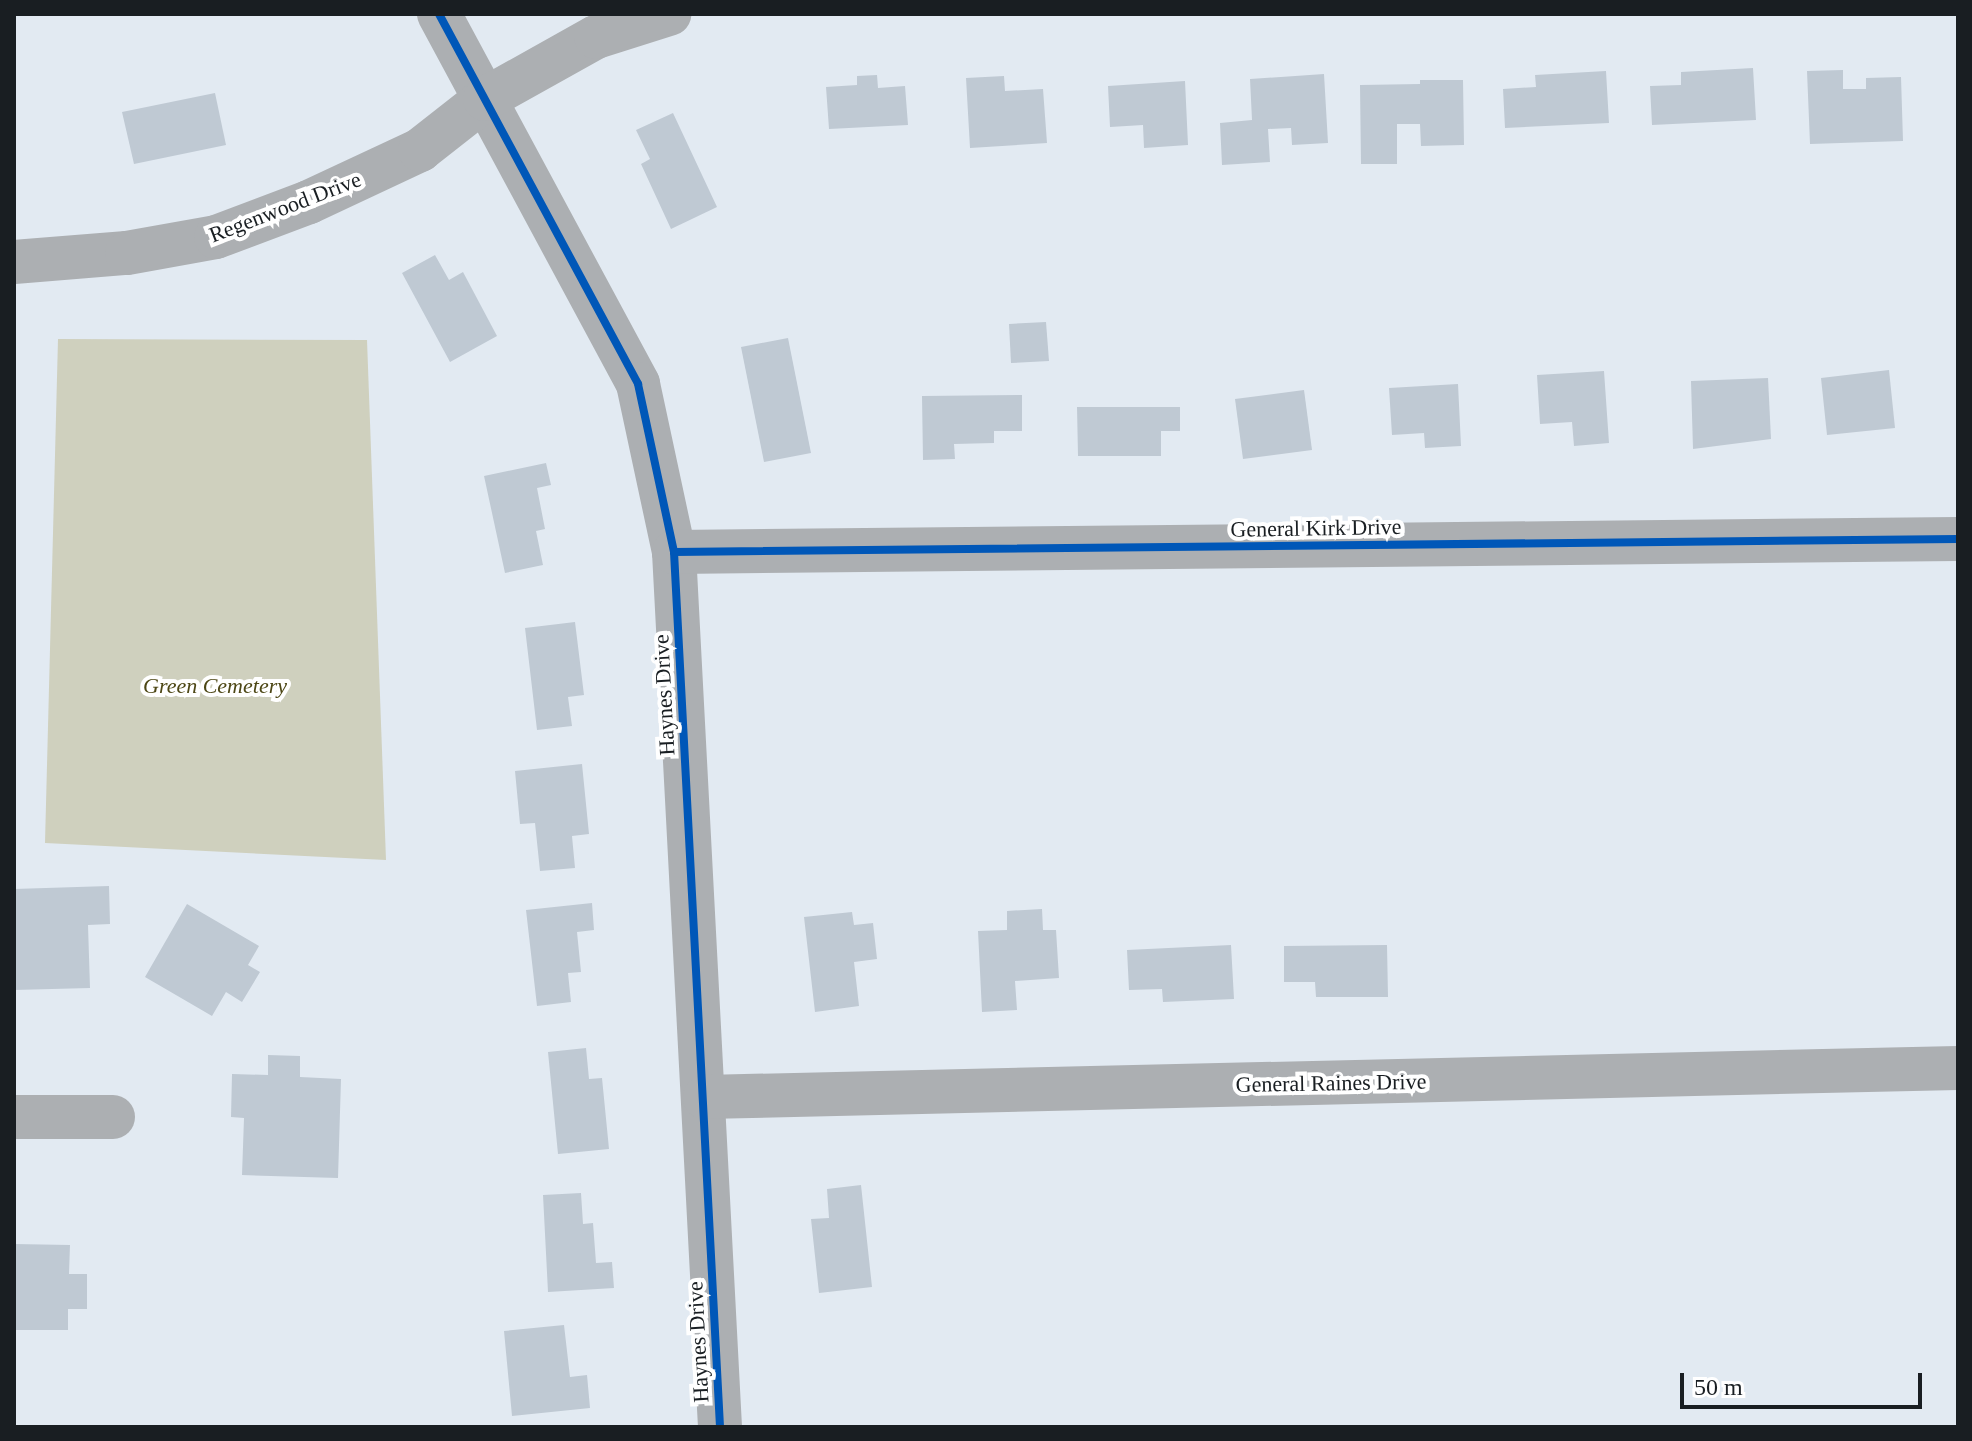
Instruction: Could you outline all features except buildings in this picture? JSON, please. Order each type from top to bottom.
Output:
[{"type":"street","name":"Haynes Drive","points":[[439,14],[638,384],[674,552],[720,1427]]},
{"type":"street","name":"Regenwood Drive","points":[[14,262],[127,253],[216,237],[309,202],[420,150],[485,99],[596,37],[669,14]]},
{"type":"street","name":"General Kirk Drive","points":[[674,552],[1958,539]]},
{"type":"street","name":"General Raines Drive","points":[[705,1097],[1958,1068]]},
{"type":"street","points":[[14,1117],[113,1117]]},
{"type":"green space","name":"Green Cemetery","points":[[58,339],[367,340],[386,860],[45,843]]},
{"type":"cycle path","points":[[439,14],[638,384],[674,552],[720,1427]]},
{"type":"cycle path","points":[[674,552],[1958,539]]}]
